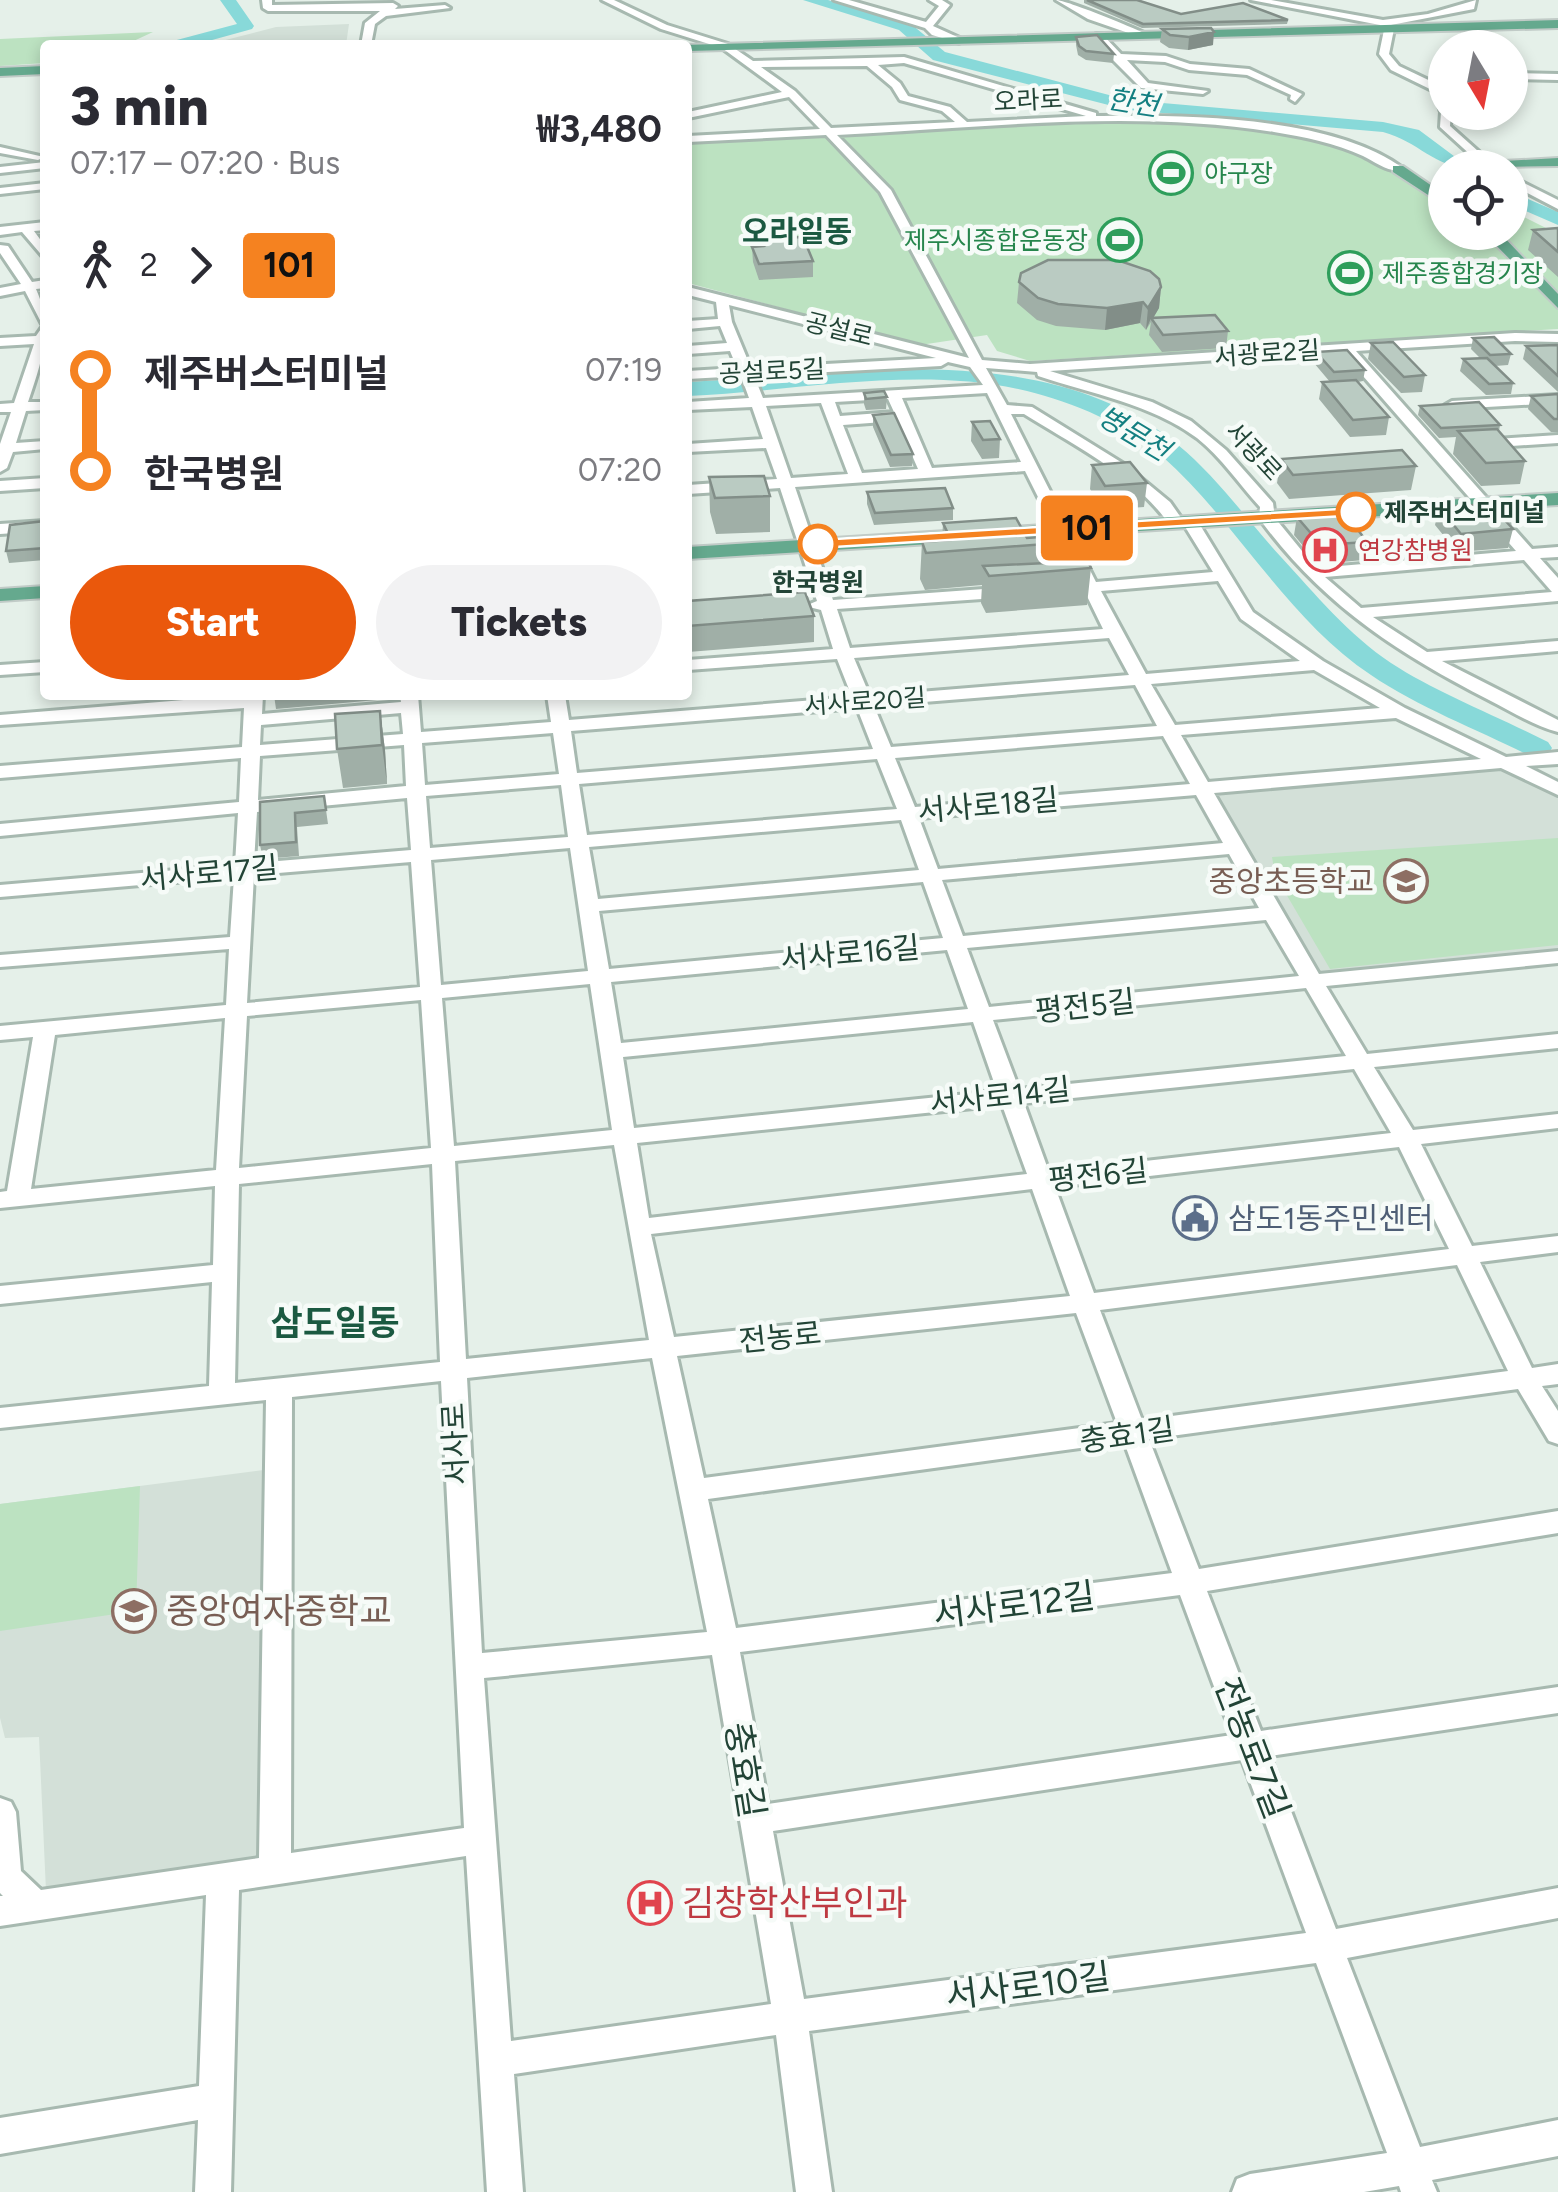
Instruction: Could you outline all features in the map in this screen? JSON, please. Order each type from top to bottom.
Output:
[{"type":"main road","points":[[692,47],[1558,24]]},
{"type":"main road","points":[[0,72],[40,70]]},
{"type":"main road","points":[[1528,164],[1558,162]]},
{"type":"main road","points":[[1398,170],[1428,168]]},
{"type":"main road","points":[[1398,170],[1428,190]]},
{"type":"main road","points":[[1507,250],[1558,303]]},
{"type":"main road","name":"서광로","points":[[1266,518],[1558,499]]},
{"type":"main road","points":[[692,553],[1266,518]]},
{"type":"main road","points":[[0,595],[40,592]]},
{"type":"street","points":[[267,0],[268,8],[357,3],[445,8]]},
{"type":"street","points":[[367,40],[370,23],[393,6],[434,0]]},
{"type":"street","points":[[607,0],[664,27],[725,46],[753,64],[791,93],[885,190],[976,354],[1114,633],[1144,680],[1272,914],[1406,1140],[1525,1378],[1558,1434]]},
{"type":"street","points":[[839,0],[928,24]]},
{"type":"street","points":[[892,0],[886,2],[928,24],[935,33],[959,40]]},
{"type":"street","points":[[928,24],[945,6],[934,0]]},
{"type":"street","points":[[1061,0],[1091,17],[1143,35]]},
{"type":"street","points":[[1256,0],[1386,26],[1435,19],[1447,11],[1470,7],[1471,0]]},
{"type":"street","points":[[1386,26],[1384,54],[1395,68],[1428,84]]},
{"type":"street","points":[[1099,36],[1145,86],[1202,91]]},
{"type":"street","points":[[887,42],[904,60]]},
{"type":"street","points":[[1116,57],[1186,52]]},
{"type":"street","points":[[1116,57],[1166,59],[1188,67],[1249,72],[1297,94],[1295,99]]},
{"type":"street","points":[[753,64],[904,60],[1038,96],[1104,119]]},
{"type":"street","points":[[870,63],[896,85],[904,98],[946,109],[964,125]]},
{"type":"street","points":[[1528,76],[1558,77]]},
{"type":"street","points":[[1264,94],[1241,82],[1265,78]]},
{"type":"street","points":[[692,115],[791,93]]},
{"type":"street","points":[[692,98],[712,109]]},
{"type":"street","name":"오라로","points":[[692,139],[1104,119],[1191,121],[1323,138],[1369,151],[1398,170]]},
{"type":"street","points":[[1449,130],[1470,150]]},
{"type":"street","points":[[0,135],[11,152],[40,156]]},
{"type":"street","points":[[0,162],[40,156]]},
{"type":"street","points":[[0,170],[40,157]]},
{"type":"street","points":[[0,191],[40,187]]},
{"type":"street","points":[[1528,189],[1557,204]]},
{"type":"street","points":[[0,231],[40,227]]},
{"type":"street","points":[[26,228],[40,248]]},
{"type":"street","points":[[0,249],[4,249],[29,287],[40,322]]},
{"type":"street","points":[[0,292],[40,285]]},
{"type":"street","name":"공설로","points":[[692,291],[991,388]]},
{"type":"street","points":[[692,301],[715,298]]},
{"type":"street","name":"전농로7길","points":[[715,298],[758,400],[842,652],[908,813],[1085,1304],[1415,2180]]},
{"type":"street","points":[[692,325],[725,322]]},
{"type":"street","points":[[0,342],[40,332]]},
{"type":"street","name":"서광로2길","points":[[991,388],[1030,368],[1514,337],[1558,338]]},
{"type":"street","points":[[692,350],[734,347]]},
{"type":"street","points":[[1346,348],[1558,588]]},
{"type":"street","name":"공설로5길","points":[[692,375],[954,361],[991,388]]},
{"type":"street","points":[[0,468],[4,447],[38,368]]},
{"type":"street","name":"서광로","points":[[1030,368],[1116,393],[1204,437],[1268,506],[1266,518]]},
{"type":"street","points":[[692,406],[991,388],[1119,467],[1193,523],[1248,615],[1317,665],[1399,712],[1558,789]]},
{"type":"street","points":[[893,394],[928,474]]},
{"type":"street","points":[[826,398],[857,479]]},
{"type":"street","points":[[1439,405],[1558,398]]},
{"type":"street","points":[[0,408],[40,406]]},
{"type":"street","points":[[1400,408],[1419,406]]},
{"type":"street","points":[[835,421],[902,416]]},
{"type":"street","points":[[1469,444],[1558,439]]},
{"type":"street","points":[[692,448],[773,442]]},
{"type":"street","points":[[4,447],[40,445]]},
{"type":"street","points":[[1434,447],[1452,446]]},
{"type":"street","points":[[692,490],[1032,466]]},
{"type":"street","points":[[0,486],[40,483]]},
{"type":"street","points":[[1266,518],[1309,572],[1356,612],[1426,658],[1558,727]]},
{"type":"street","points":[[0,529],[40,526]]},
{"type":"street","points":[[1309,572],[1558,552]]},
{"type":"street","points":[[1060,589],[1224,576]]},
{"type":"street","points":[[792,608],[1023,591]]},
{"type":"street","points":[[1356,612],[1558,596]]},
{"type":"street","points":[[692,665],[1114,633]]},
{"type":"street","points":[[1426,658],[1558,646]]},
{"type":"street","name":"서사로20길","points":[[0,772],[1317,665]]},
{"type":"street","points":[[0,670],[40,667]]},
{"type":"street","name":"충효길","points":[[557,700],[638,1227],[724,1642],[752,1820],[790,2017],[814,2192]]},
{"type":"street","points":[[0,720],[409,701]]},
{"type":"street","name":"서사로","points":[[409,701],[443,1156],[450,1370],[505,2192]]},
{"type":"street","points":[[222,1394],[242,870],[254,706]]},
{"type":"street","points":[[0,830],[417,791],[1399,712]]},
{"type":"street","name":"서사로18길","points":[[419,855],[1558,758]]},
{"type":"street","points":[[1534,761],[1558,771]]},
{"type":"street","points":[[588,906],[1235,848]]},
{"type":"street","name":"서사로17길","points":[[0,892],[419,855]]},
{"type":"street","name":"서사로16길","points":[[0,1033],[1272,914]]},
{"type":"street","points":[[0,962],[239,942]]},
{"type":"street","name":"평전5길","points":[[612,1051],[1558,956]]},
{"type":"street","points":[[9,1200],[46,1028]]},
{"type":"street","name":"서사로14길","points":[[9,1200],[1558,1041]]},
{"type":"street","name":"평전6길","points":[[638,1227],[1558,1122]]},
{"type":"street","name":"전농로","points":[[0,1418],[1085,1304],[1558,1244]]},
{"type":"street","points":[[0,1295],[225,1272]]},
{"type":"street","name":"충효1길","points":[[695,1490],[1135,1434],[1558,1374]]},
{"type":"street","points":[[275,1870],[279,1387]]},
{"type":"street","name":"서사로12길","points":[[468,1667],[724,1642],[1190,1582],[1558,1522]]},
{"type":"street","points":[[752,1820],[1558,1700]]},
{"type":"street","points":[[0,1812],[6,1877],[35,1906]]},
{"type":"street","points":[[0,1911],[480,1840]]},
{"type":"street","points":[[212,2192],[223,1878]]},
{"type":"street","name":"서사로10길","points":[[496,2060],[1327,1946],[1558,1903]]},
{"type":"street","points":[[0,2136],[216,2100]]},
{"type":"street","points":[[1250,2192],[1415,2180],[1558,2138]]},
{"type":"shaded area","points":[[349,24],[347,40],[225,40],[276,27]]},
{"type":"shaded area","name":"중앙초등학교","points":[[1503,763],[1558,789],[1558,957],[1315,982],[1203,786]]},
{"type":"shaded area","name":"중앙여자중학교","points":[[271,1469],[264,1862],[46,1891],[39,1737],[5,1738],[0,1718],[0,1504]]},
{"type":"green space","points":[[153,32],[136,40],[40,40],[40,63],[0,66],[0,39]]},
{"type":"green space","name":"제주시종합운동장","points":[[1094,119],[1191,121],[1323,138],[1369,151],[1428,191],[1428,250],[1528,250],[1528,219],[1558,234],[1558,329],[1030,361],[997,351],[987,335],[920,345],[692,284],[692,139]]},
{"type":"green space","points":[[1558,838],[1558,945],[1330,969],[1275,875],[1272,857]]},
{"type":"green space","points":[[140,1486],[136,1611],[0,1631],[0,1504]]},
{"type":"building","points":[[1087,0],[1137,0],[1181,14],[1243,3],[1288,20],[1143,24]]},
{"type":"building","points":[[1211,28],[1214,32],[1189,37],[1170,35],[1162,29]]},
{"type":"building","points":[[1097,35],[1114,54],[1086,51],[1076,37]]},
{"type":"building","points":[[1558,228],[1558,252],[1533,230]]},
{"type":"building","points":[[803,237],[813,261],[759,264],[752,247],[764,246],[761,239]]},
{"type":"building","points":[[1048,260],[1117,260],[1150,271],[1161,287],[1148,308],[1143,302],[1107,308],[1058,304],[1038,298],[1019,282],[1021,273]]},
{"type":"building","points":[[1215,315],[1228,331],[1163,335],[1151,318]]},
{"type":"building","points":[[1494,337],[1511,354],[1490,355],[1473,338]]},
{"type":"building","points":[[1393,342],[1425,375],[1404,377],[1371,343]]},
{"type":"building","points":[[1558,345],[1558,376],[1526,346]]},
{"type":"building","points":[[1347,350],[1365,370],[1334,372],[1316,352]]},
{"type":"building","points":[[1487,358],[1513,383],[1489,384],[1463,359]]},
{"type":"building","points":[[1356,380],[1389,417],[1353,420],[1322,382]]},
{"type":"building","points":[[884,391],[887,397],[866,399],[864,393]]},
{"type":"building","points":[[1558,394],[1558,419],[1531,396]]},
{"type":"building","points":[[1479,402],[1500,425],[1441,428],[1420,406]]},
{"type":"building","points":[[894,413],[913,454],[891,455],[873,415]]},
{"type":"building","points":[[990,421],[1000,439],[983,440],[972,422]]},
{"type":"building","points":[[1497,429],[1525,461],[1486,463],[1458,431]]},
{"type":"building","points":[[1402,450],[1416,466],[1293,475],[1281,459]]},
{"type":"building","points":[[1130,462],[1147,483],[1105,486],[1092,465]]},
{"type":"building","points":[[764,476],[770,496],[715,498],[709,477]]},
{"type":"building","points":[[945,488],[953,508],[875,513],[867,492]]},
{"type":"building","points":[[1490,504],[1513,529],[1461,534],[1439,507]]},
{"type":"building","points":[[1346,514],[1367,542],[1321,545],[1297,517]]},
{"type":"building","points":[[1016,518],[1027,538],[1069,535],[1073,542],[926,553],[922,542],[951,540],[943,523]]},
{"type":"building","points":[[40,522],[40,548],[6,551],[10,525]]},
{"type":"building","points":[[1088,561],[1091,568],[989,576],[983,566]]},
{"type":"building","points":[[805,592],[814,616],[692,626],[692,601]]},
{"type":"building","points":[[380,711],[382,745],[337,749],[335,714]]},
{"type":"building","points":[[324,796],[326,810],[295,813],[296,842],[260,845],[260,802]]},
{"type":"waterway","name":"병문천","points":[[195,40],[246,26],[228,0]]},
{"type":"waterway","name":"한천","points":[[811,0],[905,27],[939,56],[1128,105],[1383,127],[1413,134],[1436,150]]},
{"type":"waterway","name":"한천","points":[[1528,205],[1558,219]]},
{"type":"waterway","name":"병문천","points":[[692,389],[938,375],[1017,382],[1077,400],[1118,418],[1171,451],[1323,619],[1381,669],[1537,748]]},
{"type":"bus line","name":"101","points":[[818,544],[1356,512]]},
{"type":"place","name":"야구장","points":[[1171,173]]},
{"type":"place","name":"제주시종합운동장","points":[[1120,240]]},
{"type":"place","name":"제주종합경기장","points":[[1350,273]]},
{"type":"place","name":"제주버스터미널","points":[[1356,512]]},
{"type":"place","name":"한국병원","points":[[818,544]]},
{"type":"place","name":"연강참병원","points":[[1325,550]]},
{"type":"place","name":"중앙초등학교","points":[[1406,881]]},
{"type":"place","name":"삼도1동주민센터","points":[[1195,1218]]},
{"type":"place","name":"중앙여자중학교","points":[[134,1611]]},
{"type":"place","name":"김창학산부인과","points":[[650,1903]]},
{"type":"district","name":"오라일동","points":[[797,231]]},
{"type":"district","name":"삼도일동","points":[[335,1323]]}]
